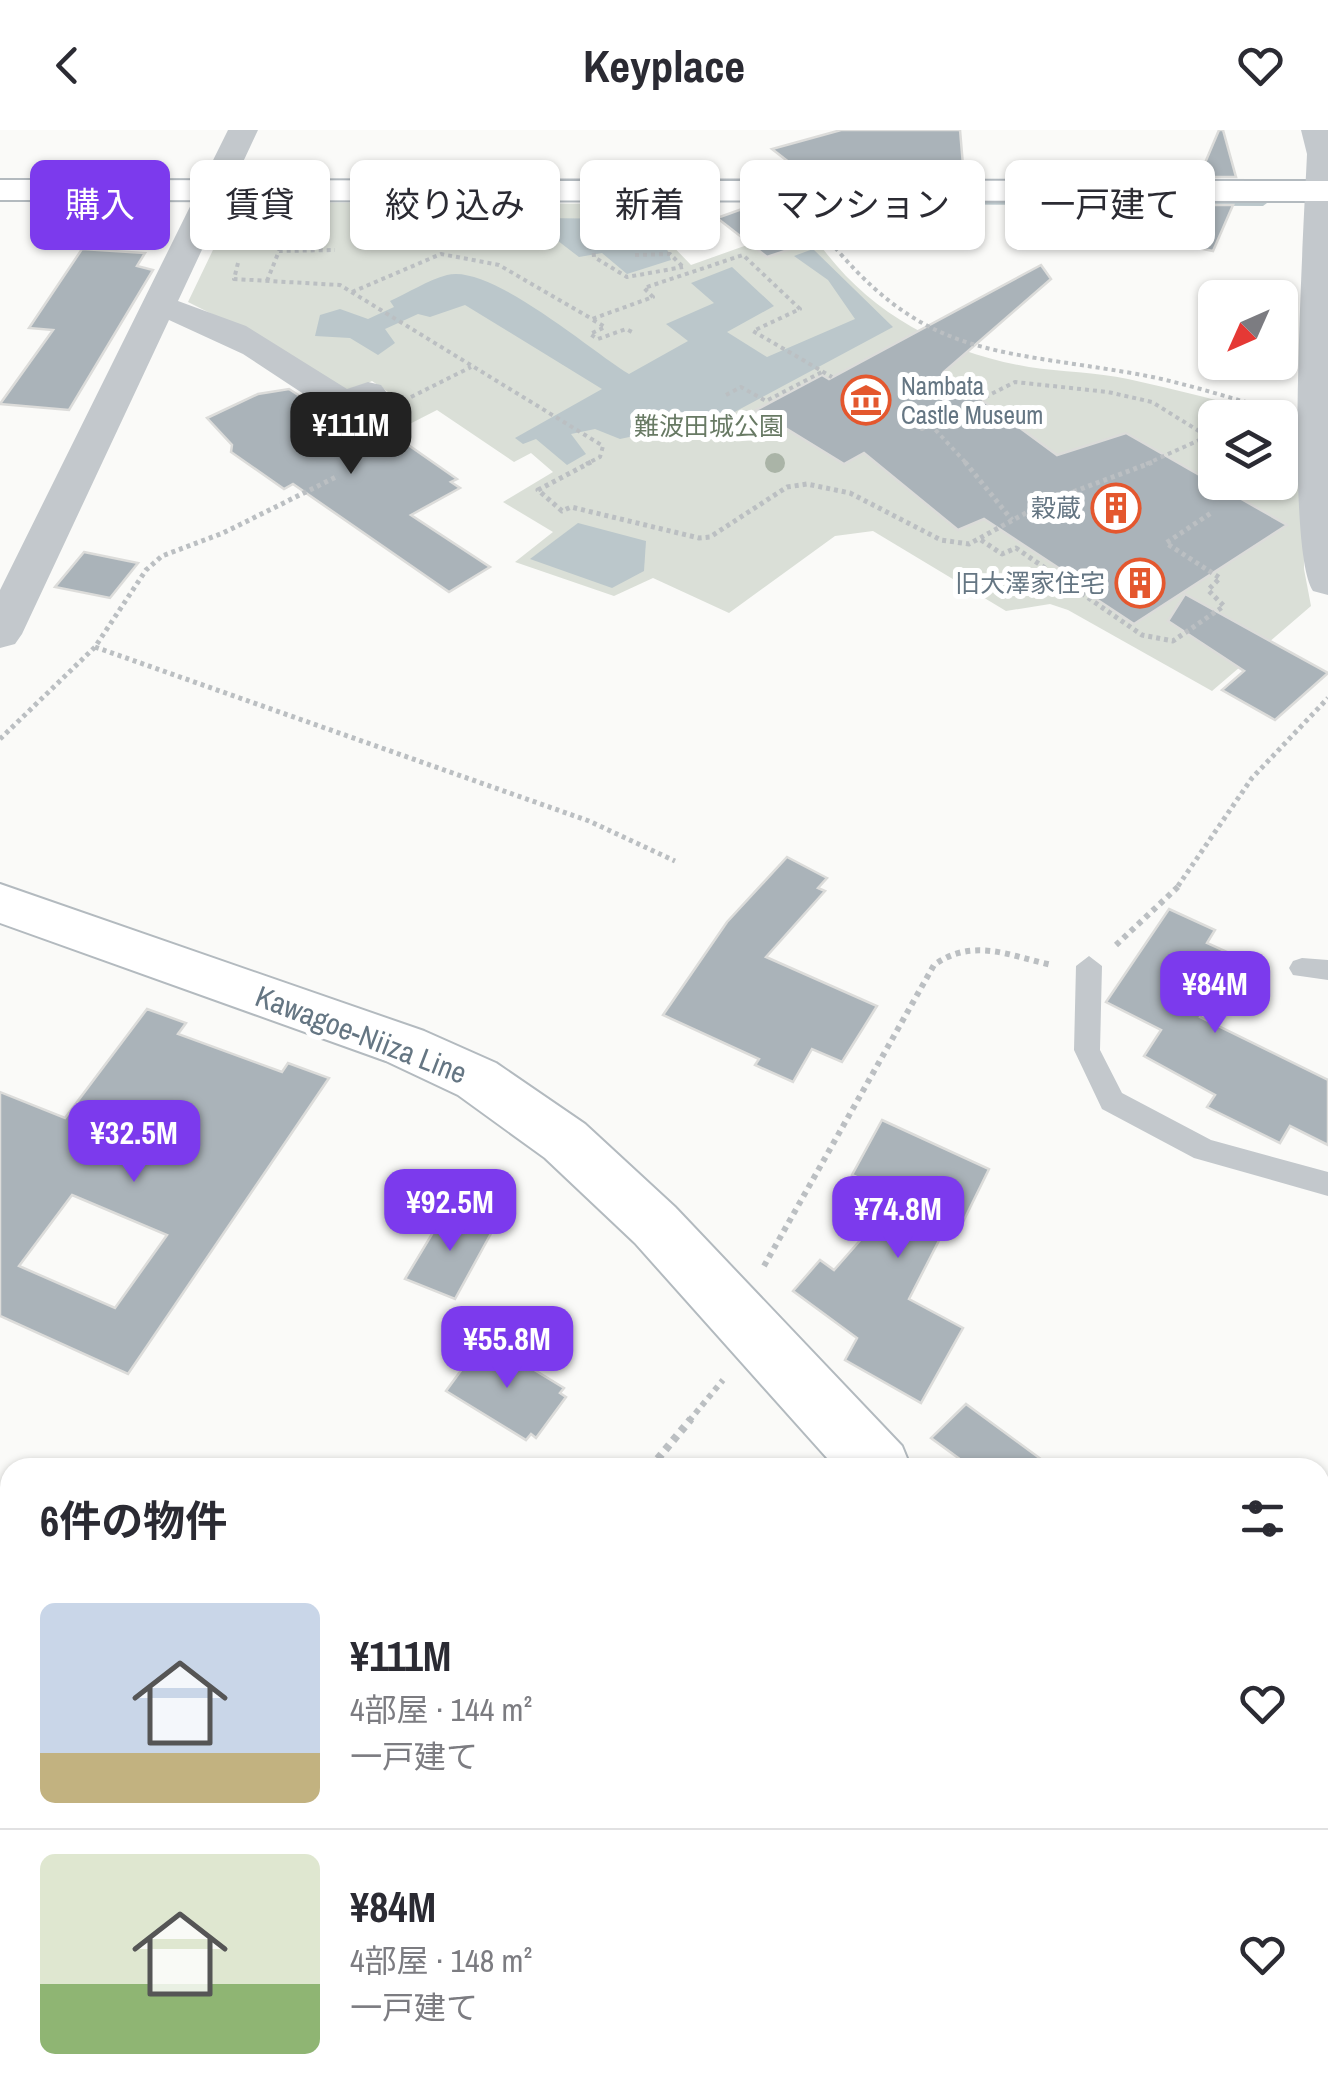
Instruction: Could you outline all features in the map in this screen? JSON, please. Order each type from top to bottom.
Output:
[{"type":"street","points":[[228,160],[243,130]]},
{"type":"street","points":[[1316,130],[1325,145],[1320,421],[1323,546],[1328,582]]},
{"type":"street","points":[[0,190],[190,190]]},
{"type":"street","points":[[330,190],[740,190]]},
{"type":"street","points":[[985,190],[1324,191]]},
{"type":"street","points":[[0,634],[137,342],[160,307],[190,241]]},
{"type":"street","points":[[160,307],[196,315],[272,354],[344,404],[368,393]]},
{"type":"street","name":"Kawagoe-Niiza Line","points":[[0,904],[405,1046],[477,1079],[565,1141],[745,1321],[870,1458]]},
{"type":"lane","points":[[1090,966],[1088,1050],[1112,1100],[1204,1150],[1328,1184]]},
{"type":"path","points":[[683,267],[627,277],[594,258],[592,238],[634,247],[636,257],[670,254],[683,267],[689,273]]},
{"type":"path","points":[[266,281],[280,250],[334,250]]},
{"type":"path","points":[[837,250],[859,278],[906,316],[975,350],[1127,372],[1320,421]]},
{"type":"path","points":[[351,292],[441,254],[499,264],[605,327],[590,334],[598,339],[626,328],[632,332]]},
{"type":"path","points":[[748,258],[762,254]]},
{"type":"path","points":[[592,319],[653,297],[644,288],[744,255],[800,309],[753,331],[832,377]]},
{"type":"path","points":[[238,263],[234,279],[340,286],[602,446],[603,452],[538,490],[562,511],[571,507],[710,537],[787,487],[807,484],[850,493],[955,544],[982,540],[1012,520],[1094,482],[1198,443]]},
{"type":"path","points":[[423,391],[472,366]]},
{"type":"path","points":[[726,394],[741,387],[766,402],[822,372]]},
{"type":"path","points":[[914,424],[922,429],[1015,382],[1152,402],[1198,428]]},
{"type":"path","points":[[930,424],[956,445],[973,477],[1012,520]]},
{"type":"path","points":[[0,739],[95,647],[146,570],[162,556],[224,532],[336,477]]},
{"type":"path","points":[[982,540],[1002,554],[1016,548],[1142,634],[1165,642],[1224,606],[1208,590],[1220,578],[1166,543],[1211,512]]},
{"type":"path","points":[[95,647],[588,821],[675,861]]},
{"type":"path","points":[[656,1458],[745,1321],[773,1256],[934,965],[948,952],[971,945],[1019,960],[1063,967],[1090,966],[1182,883],[1252,778],[1328,698]]},
{"type":"green space","name":"難波田城公園","points":[[330,202],[350,203],[350,250],[560,250],[560,204],[580,204],[580,250],[676,250],[691,265],[740,248],[824,250],[874,302],[901,321],[962,350],[1029,367],[1128,379],[1214,400],[1198,400],[1198,500],[1298,500],[1298,424],[1303,429],[1304,569],[1311,606],[1212,691],[1068,610],[1050,604],[1006,611],[873,531],[835,536],[729,613],[653,578],[614,596],[515,562],[553,532],[503,502],[553,472],[531,453],[514,462],[437,410],[394,432],[360,410],[391,394],[372,381],[355,389],[338,389],[281,349],[188,302],[213,250],[330,250]]},
{"type":"shaded area","points":[[560,218],[580,218],[580,250],[667,250],[671,260],[627,274],[602,253],[579,257],[560,242]]},
{"type":"shaded area","points":[[814,250],[893,327],[727,416],[620,439],[595,429],[571,434],[586,454],[567,465],[536,439],[523,444],[515,438],[602,389],[465,305],[430,317],[418,314],[385,329],[395,343],[378,355],[350,338],[315,336],[320,315],[340,309],[368,319],[394,307],[390,301],[425,283],[447,275],[466,275],[488,282],[540,311],[629,374],[688,341],[666,324],[714,303],[691,283],[732,267],[774,306],[727,332],[767,357],[855,319],[828,280],[794,256]]},
{"type":"shaded area","points":[[578,523],[646,541],[644,571],[612,588],[530,559]]},
{"type":"building","points":[[841,130],[960,130],[963,160],[786,160],[772,149]]},
{"type":"building","points":[[1219,130],[1223,130],[1236,177],[1215,177],[1215,160],[1206,160]]},
{"type":"building","points":[[1215,205],[1233,205],[1215,246]]},
{"type":"building","points":[[740,210],[740,236],[720,220],[720,217]]},
{"type":"building","points":[[81,250],[145,253],[137,266],[153,270],[69,410],[0,404],[53,330],[29,328]]},
{"type":"building","points":[[758,250],[788,250],[767,257]]},
{"type":"building","points":[[1041,265],[1051,279],[944,372],[1057,455],[1126,433],[1198,474],[1198,500],[1243,500],[1287,525],[1134,624],[1084,591],[1089,588],[984,519],[958,530],[864,453],[844,464],[756,410],[822,375],[829,379]]},
{"type":"building","points":[[289,389],[329,415],[343,421],[349,418],[383,441],[394,435],[457,479],[451,482],[460,488],[411,515],[490,567],[449,592],[293,484],[284,489],[231,452],[232,445],[207,418],[258,394]]},
{"type":"building","points":[[84,552],[138,563],[110,598],[55,587]]},
{"type":"building","points":[[1185,594],[1328,673],[1275,720],[1222,690],[1244,671],[1168,621]]},
{"type":"building","points":[[787,857],[827,878],[818,888],[825,891],[766,957],[877,1006],[842,1062],[812,1049],[793,1082],[755,1065],[759,1059],[663,1015],[727,922]]},
{"type":"building","points":[[1169,909],[1215,930],[1207,943],[1238,957],[1200,1017],[1328,1080],[1328,1145],[1290,1126],[1280,1143],[1207,1107],[1215,1095],[1144,1056],[1161,1030],[1106,1002]]},
{"type":"building","points":[[147,1009],[186,1023],[178,1034],[282,1072],[288,1063],[329,1078],[128,1374],[0,1316],[0,1092],[65,1118]],"holes":[[[72,1195],[167,1235],[115,1308],[19,1266]]]},
{"type":"building","points":[[882,1120],[989,1169],[962,1224],[950,1219],[909,1299],[963,1328],[921,1403],[845,1360],[857,1338],[793,1291],[820,1260],[834,1270],[899,1196],[852,1175]]},
{"type":"building","points":[[447,1209],[494,1228],[455,1299],[405,1279]]},
{"type":"building","points":[[484,1339],[564,1388],[560,1393],[566,1397],[536,1438],[531,1434],[526,1440],[446,1391]]},
{"type":"building","points":[[966,1404],[1039,1458],[958,1458],[931,1438]]},
{"type":"waterway","points":[[985,202],[1263,203]]},
{"type":"place","name":"Nambata Castle Museum","points":[[866,400]]},
{"type":"place","name":"穀蔵","points":[[1116,508]]},
{"type":"place","name":"旧大澤家住宅","points":[[1140,583]]}]
